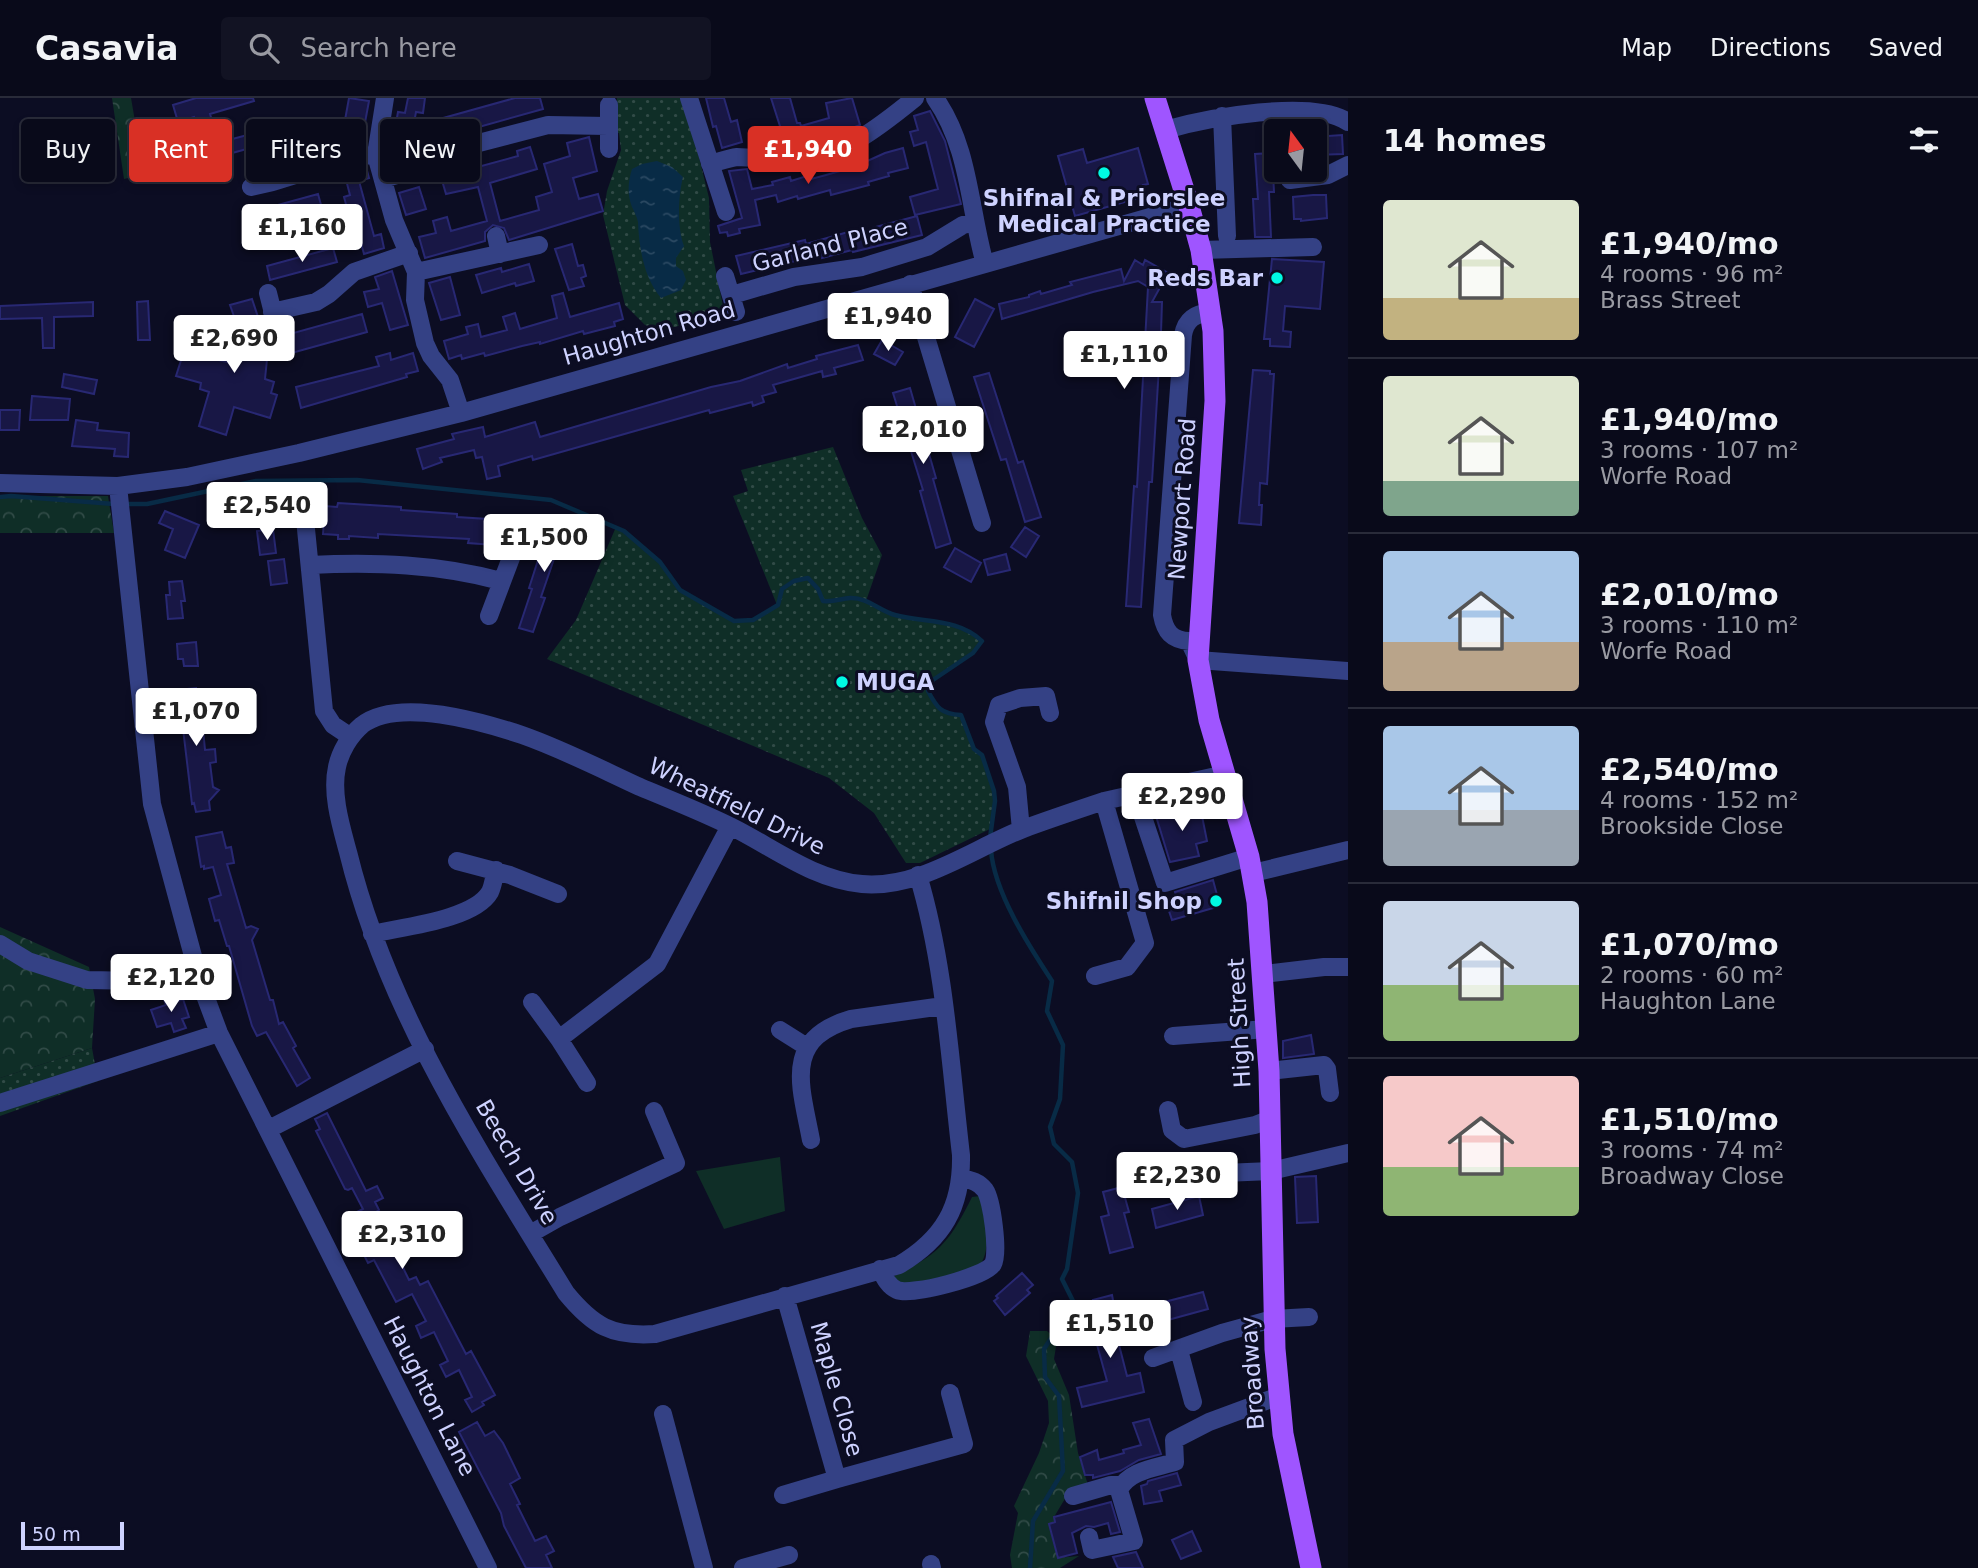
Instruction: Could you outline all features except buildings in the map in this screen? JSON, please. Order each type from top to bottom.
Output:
[{"type":"main road","name":"Newport Road","points":[[1155,98],[1165,130],[1208,200],[1201,250],[1215,361],[1215,401],[1198,660]]},
{"type":"main road","name":"High Street","points":[[1198,660],[1202,689],[1251,865],[1264,974],[1271,1171]]},
{"type":"main road","name":"Broadway","points":[[1271,1171],[1273,1319],[1279,1396],[1289,1471],[1311,1568]]},
{"type":"street","points":[[380,167],[376,155],[385,98]]},
{"type":"street","points":[[689,98],[726,212]]},
{"type":"street","points":[[713,173],[734,157],[786,161],[813,158],[851,144],[881,126],[915,98]]},
{"type":"street","points":[[935,98],[946,113],[959,145],[972,193],[975,222],[985,264]]},
{"type":"street","points":[[609,105],[609,149]]},
{"type":"street","points":[[1165,130],[1222,116],[1250,105],[1321,111],[1347,117]]},
{"type":"street","name":"Newport Road","points":[[1222,116],[1208,200],[1227,236]]},
{"type":"street","points":[[480,142],[548,125],[608,126]]},
{"type":"street","points":[[366,156],[376,155]]},
{"type":"street","points":[[1327,175],[1348,165]]},
{"type":"street","points":[[251,187],[270,182]]},
{"type":"street","points":[[385,182],[394,220],[416,272],[415,300],[425,343],[431,356],[450,380],[461,413]]},
{"type":"street","name":"Haughton Road","points":[[0,483],[118,486],[187,477],[237,466],[461,413],[1208,200]]},
{"type":"street","name":"Garland Place","points":[[725,276],[734,303],[794,277],[862,267],[927,247],[962,225],[975,222]]},
{"type":"street","points":[[416,272],[480,256],[498,245],[539,245]]},
{"type":"street","points":[[1201,250],[1313,247]]},
{"type":"street","points":[[268,293],[275,321],[330,294],[354,272],[409,253]]},
{"type":"street","points":[[910,284],[982,523]]},
{"type":"street","points":[[1210,312],[1191,318],[1183,335],[1162,615],[1164,627],[1175,639],[1189,641],[1198,660],[1348,671]]},
{"type":"street","name":"Haughton Lane","points":[[118,486],[152,804],[200,982],[219,1032],[488,1568]]},
{"type":"street","points":[[305,519],[324,711],[334,725],[351,737]]},
{"type":"street","points":[[489,616],[523,526]]},
{"type":"street","points":[[310,565],[380,562],[467,572],[501,581]]},
{"type":"street","points":[[1021,830],[1017,787],[994,722],[999,705],[1020,698],[1046,695],[1050,713]]},
{"type":"street","name":"Wheatfield Drive","points":[[351,737],[372,719],[400,713],[430,714],[487,725],[565,753],[730,826],[831,879],[869,885],[918,875],[1021,830],[1104,801],[1225,774]]},
{"type":"street","name":"Beech Drive","points":[[351,737],[337,766],[336,797],[349,859],[391,984],[475,1143],[566,1293],[583,1313],[598,1325],[632,1336],[655,1334],[899,1265],[918,1254],[939,1234],[953,1211],[962,1178],[961,1155],[937,955],[918,875]]},
{"type":"street","points":[[1135,793],[1165,883],[1251,865],[1348,850]]},
{"type":"street","points":[[1095,976],[1127,967],[1146,943],[1104,801]]},
{"type":"street","points":[[559,1039],[657,964],[730,826]]},
{"type":"street","points":[[457,861],[496,870],[558,894]]},
{"type":"street","points":[[372,934],[428,922],[469,909],[490,892],[496,870]]},
{"type":"street","points":[[0,944],[28,961],[87,980],[200,982]]},
{"type":"street","points":[[1264,974],[1348,967]]},
{"type":"street","points":[[532,1002],[587,1083]]},
{"type":"street","points":[[811,1140],[800,1071],[807,1047],[837,1023],[851,1018],[943,1006]]},
{"type":"street","points":[[1173,1036],[1267,1029]]},
{"type":"street","points":[[780,1030],[807,1047]]},
{"type":"street","points":[[0,1103],[219,1032]]},
{"type":"street","points":[[269,1129],[425,1049]]},
{"type":"street","points":[[1269,1071],[1324,1065],[1330,1093]]},
{"type":"street","points":[[1168,1110],[1172,1130],[1184,1139],[1255,1125],[1270,1119]]},
{"type":"street","points":[[530,1234],[560,1217],[682,1161],[654,1111]]},
{"type":"street","points":[[1145,1187],[1199,1174],[1271,1171],[1348,1153]]},
{"type":"street","points":[[880,1269],[892,1287],[899,1291],[913,1291],[975,1276],[992,1265],[996,1254],[989,1197],[984,1188],[974,1181],[962,1178]]},
{"type":"street","name":"Maple Close","points":[[785,1296],[837,1479],[964,1444],[950,1393]]},
{"type":"street","points":[[1153,1358],[1222,1333],[1273,1319],[1309,1317]]},
{"type":"street","points":[[1180,1350],[1193,1402]]},
{"type":"street","points":[[1089,1537],[1092,1550],[1134,1541],[1119,1490],[1132,1475],[1175,1462],[1174,1440],[1209,1422],[1279,1396]]},
{"type":"street","points":[[663,1414],[704,1568]]},
{"type":"street","points":[[783,1495],[837,1479]]},
{"type":"street","points":[[1073,1496],[1111,1485],[1122,1485]]},
{"type":"street","points":[[743,1568],[789,1555]]},
{"type":"green space","points":[[112,98],[131,98],[135,119],[129,119],[129,178],[124,179]]},
{"type":"green space","points":[[617,98],[680,98],[695,141],[709,198],[710,242],[725,316],[660,330],[645,325],[625,305],[603,215],[607,191],[621,150],[619,133],[615,133]]},
{"type":"green space","points":[[833,447],[862,518],[882,555],[866,601],[904,618],[949,624],[982,641],[973,653],[933,680],[928,691],[940,709],[961,715],[974,749],[982,755],[990,774],[995,801],[990,829],[920,863],[906,863],[874,813],[829,778],[547,659],[576,620],[616,527],[660,562],[680,590],[734,621],[753,620],[777,605],[733,496],[748,491],[741,470]]},
{"type":"green space","points":[[0,496],[108,496],[114,533],[0,533]]},
{"type":"green space","points":[[0,927],[89,967],[95,999],[92,1048],[0,1078]]},
{"type":"green space","points":[[92,1048],[98,1081],[0,1116],[0,1078]]},
{"type":"green space","points":[[780,1157],[785,1211],[724,1229],[696,1171]]},
{"type":"green space","points":[[980,1196],[987,1242],[986,1252],[978,1268],[905,1286],[897,1282],[894,1276],[923,1261],[942,1245],[957,1225],[972,1197]]},
{"type":"green space","points":[[1030,1331],[1047,1331],[1057,1340],[1054,1359],[1069,1395],[1078,1453],[1088,1485],[1069,1492],[1054,1517],[1055,1522],[1049,1524],[1058,1558],[1079,1556],[1060,1568],[1012,1568],[1010,1555],[1018,1513],[1014,1506],[1039,1453],[1049,1423],[1048,1401],[1026,1356]]},
{"type":"water","points":[[657,161],[672,167],[683,177],[679,212],[684,246],[676,258],[676,266],[683,271],[686,280],[681,290],[661,298],[650,281],[644,262],[638,222],[629,193],[632,169]]},
{"type":"waterway","points":[[123,504],[147,504],[256,481],[357,480],[551,500],[624,531],[660,562],[680,590],[734,621],[753,620],[778,605],[782,589],[794,581],[808,578],[818,589],[823,601],[856,598],[895,615],[962,628],[982,641],[973,653],[933,680],[928,691],[940,709],[961,715],[974,749],[982,755],[995,801],[990,838]]},
{"type":"waterway","points":[[0,497],[114,504]]},
{"type":"waterway","points":[[991,850],[1006,901],[1023,935],[1052,981],[1047,1011],[1063,1045],[1060,1099],[1050,1127],[1054,1144],[1072,1162],[1078,1193],[1067,1269],[1062,1279],[1074,1303],[1044,1349],[1045,1377],[1059,1396],[1063,1471],[1033,1521],[1030,1568]]},
{"type":"place","name":"Shifnal & Priorslee Medical Practice","points":[[1104,173]]},
{"type":"place","name":"Reds Bar","points":[[1277,278]]},
{"type":"place","name":"MUGA","points":[[842,682]]},
{"type":"place","name":"Shifnil Shop","points":[[1216,901]]}]
